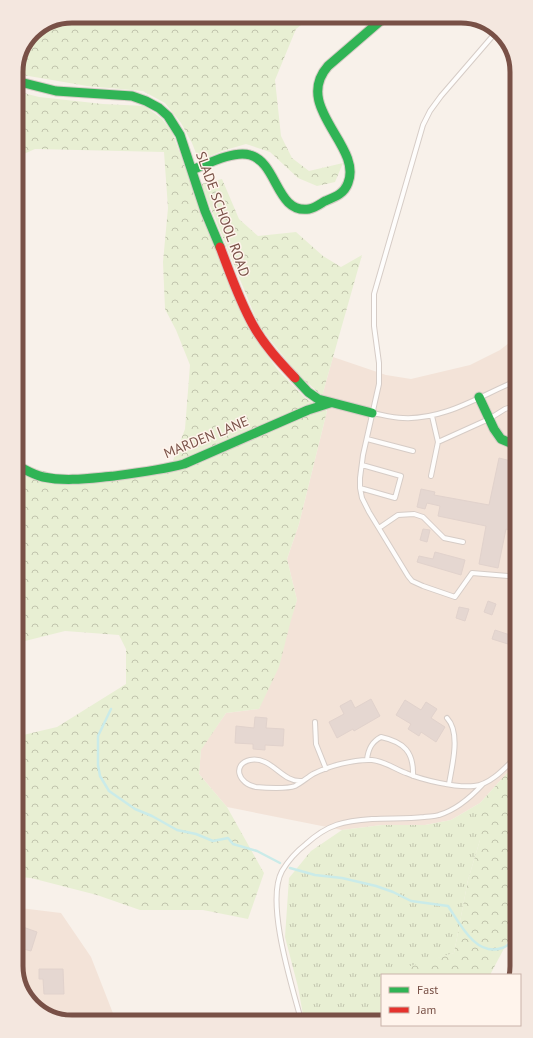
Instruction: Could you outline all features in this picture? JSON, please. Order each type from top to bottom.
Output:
[{"type":"street","points":[[192,170],[234,156],[242,154],[249,155],[263,162],[269,169],[281,194],[288,204],[295,208],[307,209],[342,194],[349,182],[350,167],[319,101],[320,80],[323,72],[332,62],[378,23]]},
{"type":"street","name":"SLADE SCHOOL ROAD","points":[[23,83],[56,91],[132,96],[159,108],[168,116],[180,135],[205,211],[240,298],[253,325],[273,354],[308,392],[318,399],[330,403],[372,413]]},
{"type":"street","points":[[479,397],[494,429],[501,439],[510,443]]},
{"type":"street","name":"MARDEN LANE","points":[[23,469],[37,476],[73,480],[166,469],[184,464],[308,410],[330,403]]},
{"type":"lane","points":[[493,35],[441,96],[423,124],[374,294],[374,326],[380,363],[379,384],[362,465],[360,488],[362,498],[369,512],[412,581],[455,596],[472,573],[510,576]]},
{"type":"lane","points":[[372,413],[403,418],[432,416],[457,409],[479,397],[510,384]]},
{"type":"lane","points":[[438,442],[489,419],[510,407]]},
{"type":"lane","points":[[431,476],[438,442],[432,416]]},
{"type":"lane","points":[[367,439],[412,451]]},
{"type":"lane","points":[[360,488],[395,498],[401,476],[362,465]]},
{"type":"lane","points":[[379,528],[398,515],[414,514],[423,517],[444,538],[463,542]]},
{"type":"lane","points":[[446,718],[451,723],[454,734],[453,763],[449,784]]},
{"type":"lane","points":[[315,722],[316,744],[326,769]]},
{"type":"lane","points":[[367,760],[370,748],[376,739],[381,737],[395,740],[405,746],[409,753],[412,761],[413,776]]},
{"type":"lane","points":[[302,781],[289,779],[272,766],[261,761],[252,760],[245,762],[241,766],[240,770],[242,780],[250,786],[283,788],[295,786],[326,769],[367,760],[381,762],[413,776],[449,784],[475,786],[483,784]]},
{"type":"lane","points":[[299,1015],[278,927],[277,893],[282,872],[297,851],[317,834],[337,823],[371,819],[403,819],[438,816],[459,805],[510,763]]},
{"type":"shaded area","points":[[510,342],[510,770],[480,803],[451,820],[425,825],[382,825],[342,830],[227,807],[199,774],[201,749],[226,713],[259,709],[297,600],[287,559],[299,524],[327,411],[322,396],[333,357],[386,375],[411,379],[470,365],[500,350]]},
{"type":"shaded area","points":[[23,908],[61,913],[91,957],[114,1015],[69,1015],[53,1011],[42,1005],[33,996],[24,976]]},
{"type":"green space","points":[[65,23],[304,23],[296,29],[275,80],[281,136],[292,158],[309,171],[343,163],[335,182],[317,186],[298,178],[270,152],[246,144],[222,151],[199,161],[192,143],[181,123],[165,103],[143,91],[87,86],[23,75],[25,59],[33,42],[47,30]]},
{"type":"green space","points":[[23,93],[39,97],[103,104],[145,106],[162,119],[172,132],[221,263],[252,333],[277,369],[305,398],[327,411],[299,524],[287,559],[297,600],[279,667],[259,709],[226,713],[201,750],[199,774],[227,807],[264,873],[248,919],[203,910],[140,910],[97,895],[23,877],[23,735],[57,727],[126,684],[126,649],[119,635],[65,631],[23,642],[23,465],[73,480],[169,471],[185,429],[190,365],[176,330],[165,309],[163,262],[168,208],[164,152],[35,149],[23,154]]},
{"type":"green space","points":[[222,179],[239,219],[258,236],[296,232],[323,256],[341,267],[362,255],[322,396],[296,372],[259,326],[201,184]]},
{"type":"green space","points":[[510,770],[510,937],[491,974],[383,974],[454,953],[468,880],[480,840],[480,803]]},
{"type":"green space","points":[[480,803],[480,840],[468,880],[454,953],[389,974],[381,974],[381,1015],[303,1015],[298,987],[285,937],[289,878],[311,851],[342,830],[382,825],[425,825],[451,820]]},
{"type":"building","points":[[499,458],[510,461],[510,530],[506,529],[498,568],[479,564],[486,526],[438,516],[440,506],[427,503],[425,509],[417,507],[421,489],[435,492],[434,495],[489,505]]},
{"type":"building","points":[[423,529],[430,530],[427,542],[420,540]]},
{"type":"building","points":[[435,552],[465,560],[461,575],[417,562],[419,556],[433,559]]},
{"type":"building","points":[[488,601],[496,604],[492,615],[484,612]]},
{"type":"building","points":[[459,607],[469,609],[465,621],[456,618]]},
{"type":"building","points":[[495,630],[510,635],[508,644],[492,639]]},
{"type":"building","points":[[371,699],[380,716],[354,731],[353,729],[337,738],[329,722],[344,714],[340,706],[351,700],[355,708]]},
{"type":"building","points":[[405,700],[421,710],[426,702],[437,709],[431,718],[445,727],[436,742],[421,732],[419,736],[408,729],[411,724],[396,715]]},
{"type":"building","points":[[255,717],[267,718],[266,728],[284,729],[283,746],[265,745],[265,750],[253,749],[253,744],[235,743],[236,726],[254,728]]},
{"type":"building","points":[[23,927],[37,932],[31,951],[23,949]]},
{"type":"building","points":[[39,969],[63,969],[64,994],[44,994],[43,979],[39,979]]},
{"type":"waterway","points":[[111,709],[98,736],[98,765],[100,776],[109,791],[135,809],[152,816],[177,830],[196,834],[213,841],[228,838],[233,844],[257,851],[280,863]]},
{"type":"waterway","points":[[290,868],[315,875],[342,878],[376,886],[411,901],[448,906],[464,930],[484,948],[493,950],[502,948],[510,943]]},
{"type":"traffic: fast","points":[[192,170],[221,158],[236,154],[244,154],[250,155],[259,160],[266,168],[283,196],[290,204],[298,208],[313,208],[342,192],[348,183],[350,169],[346,155],[322,111],[318,96],[319,81],[328,66],[378,23]]},
{"type":"traffic: fast","points":[[23,83],[56,91],[132,96],[159,108],[168,116],[180,135],[205,211],[220,247]]},
{"type":"traffic: fast","points":[[295,378],[308,392],[318,399],[372,413]]},
{"type":"traffic: fast","points":[[479,397],[494,429],[501,439],[510,443]]},
{"type":"traffic: fast","points":[[23,469],[43,477],[88,479],[167,468],[184,464],[308,410],[330,403]]},
{"type":"traffic: jam","points":[[220,247],[239,296],[257,332],[267,346],[295,378]]}]
